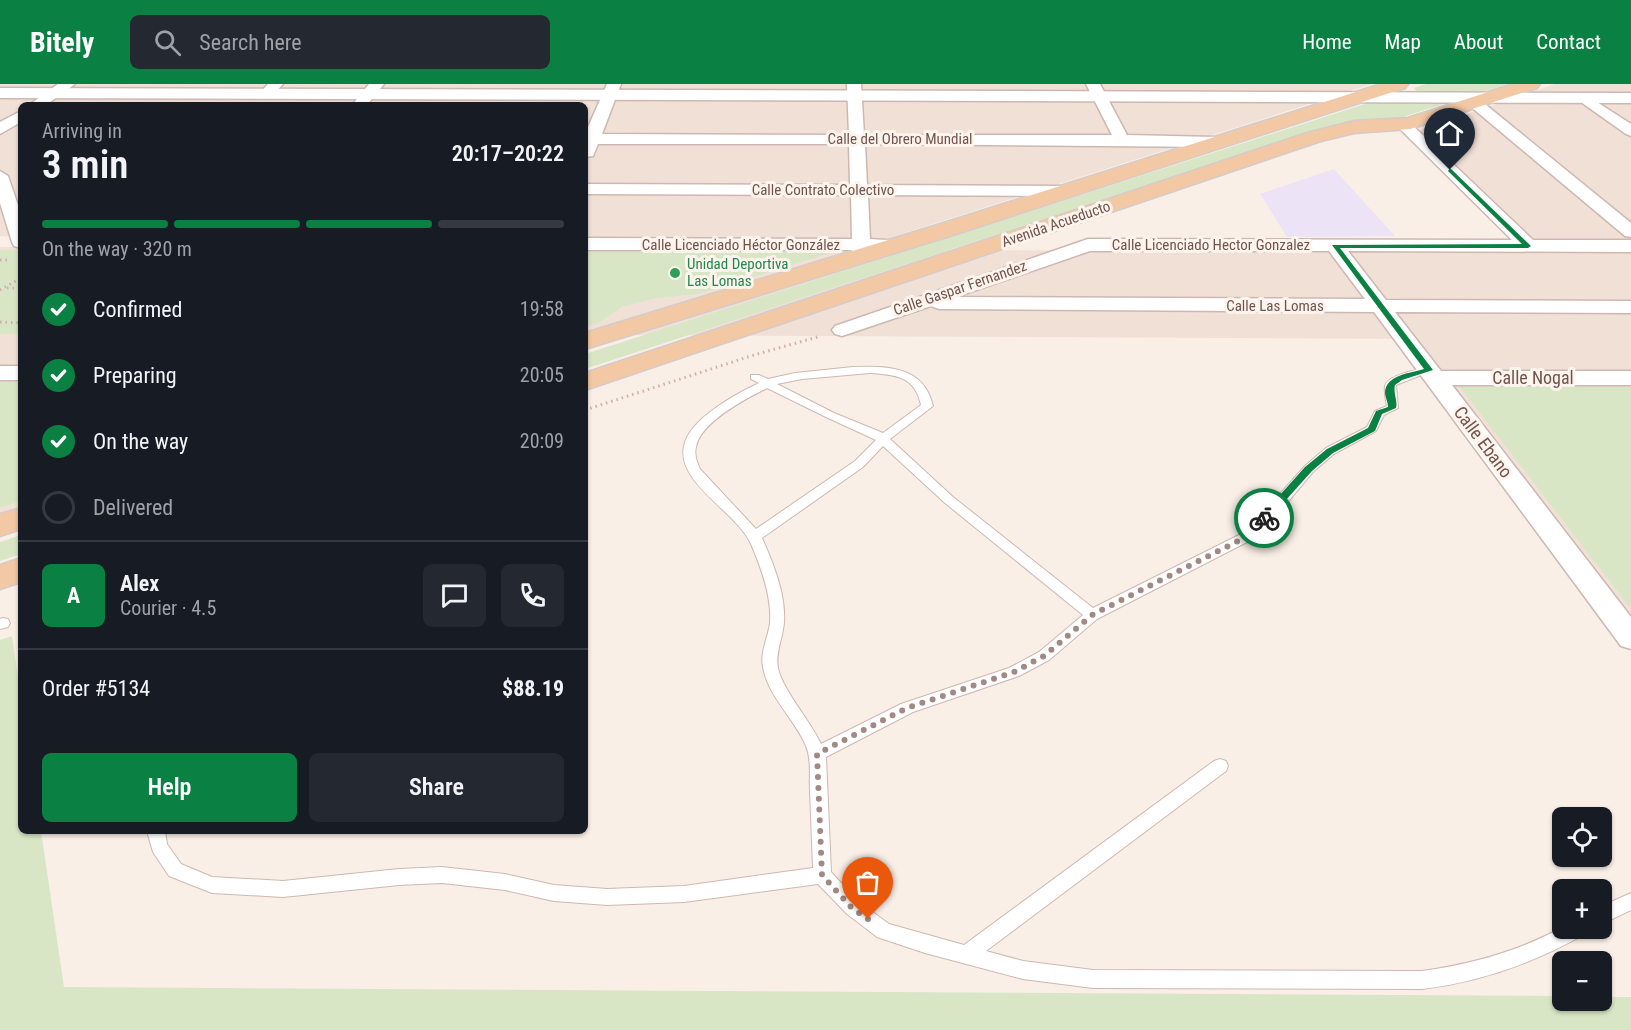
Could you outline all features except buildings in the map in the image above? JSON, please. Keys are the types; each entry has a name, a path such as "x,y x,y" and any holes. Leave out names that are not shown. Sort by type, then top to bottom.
{"main road":[{"name":"Avenida Acueducto","path":"588,339 862,250 896,245 1399,84"},
{"name":"Avenida Acueducto","path":"588,381 1314,137 1354,127 1404,125 1531,84"},
{"path":"0,525 18,519"},
{"path":"0,577 18,571"}],"street":[{"path":"41,102 61,89"},
{"path":"0,93 61,89 271,89 368,94 612,89 1096,90 1484,100 1631,98"},
{"path":"589,139 612,89"},
{"path":"854,90 862,250"},
{"path":"1096,90 1122,140"},
{"path":"1583,97 1631,130"},
{"path":"1484,100 1631,232"},
{"path":"4,135 18,119"},
{"path":"1404,125 1528,246"},
{"name":"Calle del Obrero Mundial","path":"589,139 1215,142"},
{"path":"6,184 18,230"},
{"name":"Calle Contrato Colectivo","path":"588,189 1061,191"},
{"path":"0,242 18,242"},
{"name":"Calle Licenciado Héctor González","path":"588,244 862,250"},
{"name":"Calle Licenciado Hector Gonzalez","path":"1079,246 1631,246"},
{"name":"Calle Gaspar Fernandez","path":"842,330 1079,246"},
{"name":"Calle Ebano","path":"1335,246 1631,638"},
{"name":"Calle Las Lomas","path":"919,303 1631,308"},
{"path":"0,373 18,373"},
{"name":"Calle Nogal","path":"1432,374 1631,378"}],"lane":[{"path":"754,536 859,464 898,425 927,406 927,396 921,386 908,377 888,371 858,370 761,380 702,426 690,444 688,456 698,476 754,536 771,582 777,621 768,653 773,680 797,716 817,754 822,875 852,908 884,931 1023,970 1093,979 1422,980 1454,977 1512,960 1555,939"},
{"path":"817,754 907,708 1014,672 1044,656 1092,615 1244,538 1323,457 1372,429 1379,413 1392,408 1389,393 1391,384 1399,379 1432,374"},
{"path":"761,380 830,415 868,429 883,439 949,500 1092,615"},
{"path":"967,954 1221,766"},
{"path":"157,834 159,847 175,870 213,885 283,889 442,875 505,882 554,893 607,897 684,894 822,875"},
{"path":"1612,910 1631,901"}],"path":[{"path":"0,290 18,280"},
{"path":"4,288 18,288"},
{"path":"0,322 18,323"},
{"path":"588,409 754,355 842,330"}],"shaded area":[{"path":"0,84 1372,84 889,238 588,238 588,102 18,102 18,237 0,236"},
{"path":"1555,84 1631,84 1631,242 1535,242 1417,131"},
{"path":"1334,169 1395,236 1287,237 1260,194"},
{"path":"0,247 18,247 18,509 0,514"},
{"path":"588,249 1631,252 1631,619 1417,339 588,335"}],"green space":[{"path":"1426,84 1508,84 1485,91 1416,91 1414,88"},
{"path":"1371,102 1439,102 1443,104 1397,119 1345,122 1322,128 588,368 588,353"},
{"path":"0,250 18,250 18,334 0,334"},
{"name":"Unidad Deportiva Las Lomas","path":"588,252 833,252 698,294 656,298 622,307 599,323 588,327"},
{"path":"0,382 18,382 18,502 0,508"},
{"path":"1458,385 1631,385 1631,609"},
{"path":"18,536 18,555 0,561 0,542"},
{"path":"12,636 18,677 18,834 41,834 64,987 1552,996 1552,1011 1612,1011 1612,997 1631,997 1631,1030 0,1030 0,640"}],"way so far":[{"path":"868,919 852,908 822,875 817,754 907,708 1014,672 1044,656 1092,615 1244,538 1264,518"}],"place":[{"name":"Unidad Deportiva Las Lomas","path":"675,273"}],"route":[{"path":"1264,518 1309,469 1330,451 1367,433 1377,421 1379,413 1392,408 1389,393 1391,384 1399,379 1429,370 1335,246 1528,246 1450,170"}]}
